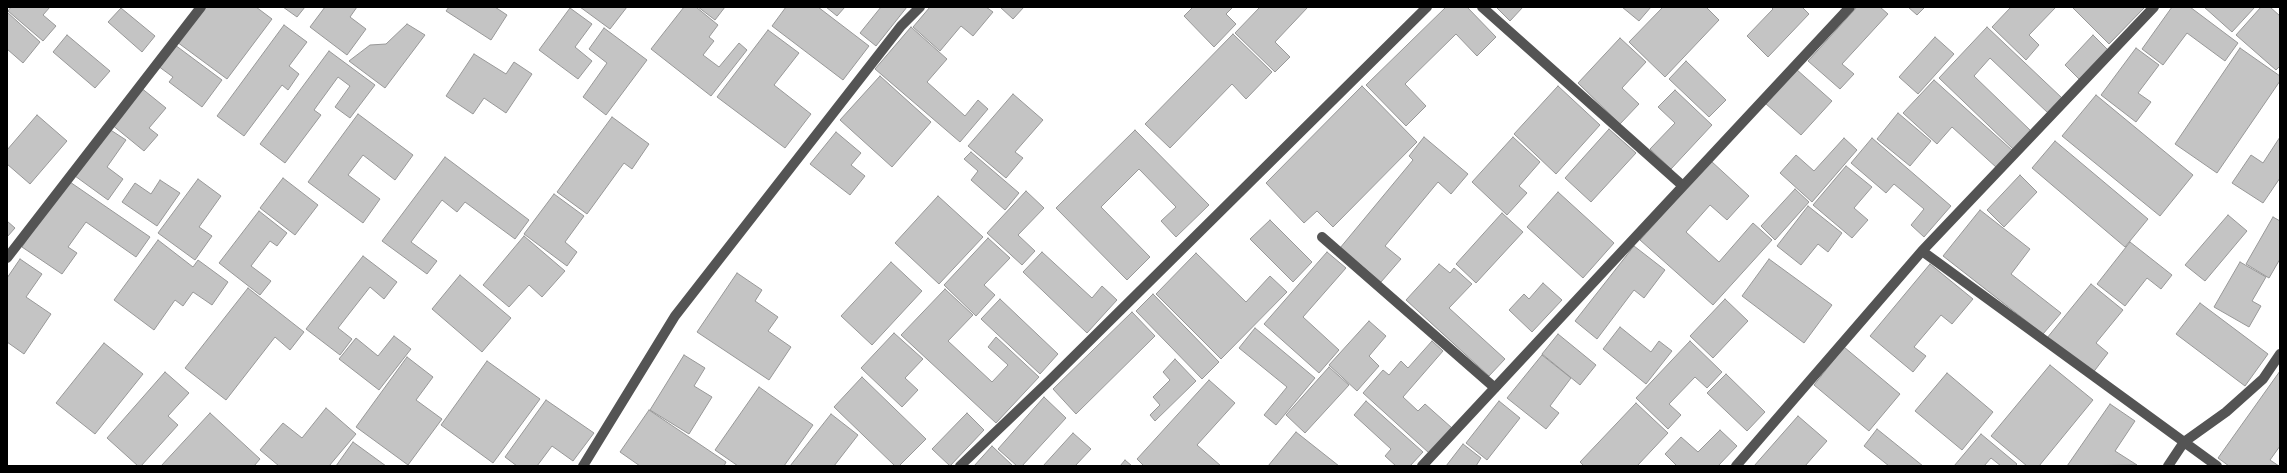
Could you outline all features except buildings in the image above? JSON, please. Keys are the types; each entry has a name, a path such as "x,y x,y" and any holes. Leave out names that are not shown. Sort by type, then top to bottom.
{"street":[{"path":"7,258 200,7"},
{"path":"583,466 675,316 901,26 920,7"},
{"path":"960,466 1049,381 1427,7"},
{"path":"1482,7 1683,186"},
{"path":"1422,466 1850,7"},
{"path":"1736,466 1922,251 2154,7"},
{"path":"1322,237 1495,388"},
{"path":"1922,251 2217,466"},
{"path":"2168,466 2184,442 2226,412 2263,379 2280,354"}]}
